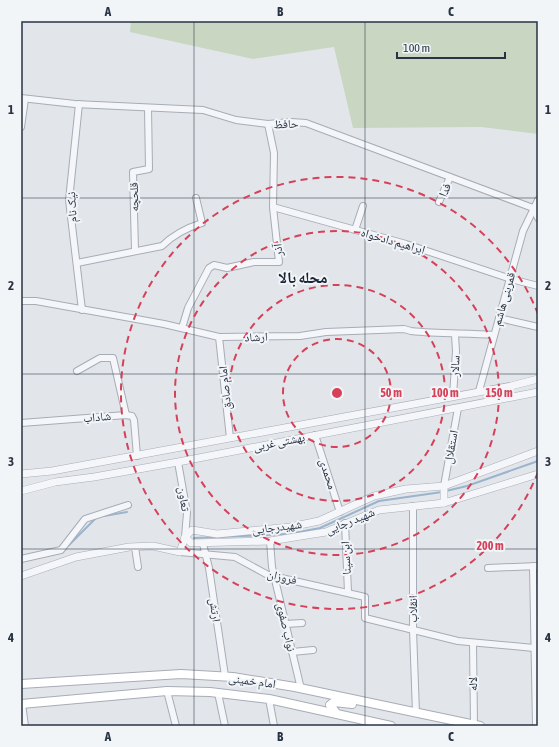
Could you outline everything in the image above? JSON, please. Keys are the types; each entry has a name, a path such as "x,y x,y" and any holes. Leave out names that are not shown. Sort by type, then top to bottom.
{"main road":[{"name":"امام خمینی","path":"21,684 156,675 225,676 301,689 477,725"},
{"name":"امام خمینی","path":"21,704 167,691 218,693 268,699 336,713 387,726"},
{"path":"336,713 330,704 334,702 360,705 370,703"}],"street":[{"name":"حافظ","path":"23,98 78,104 202,110 236,120 268,124 291,122 306,123 536,208"},
{"path":"21,127 23,98"},
{"name":"نیک نام","path":"78,104 69,200 82,310"},
{"name":"قلحچه","path":"135,251 134,172 149,169 148,108"},
{"name":"آذر","path":"182,328 188,308 209,268 214,265 227,268 254,262 279,262 273,207 274,154 268,124"},
{"name":"فدا","path":"439,202 450,177"},
{"path":"77,263 162,246 170,238 186,228 202,223 196,198"},
{"name":"قمربنی هاشم","path":"479,391 523,231 536,208 538,200"},
{"path":"355,230 363,206"},
{"name":"ابراهیم دادخواه","path":"273,207 406,244 510,279 538,286"},
{"path":"536,208 538,218"},
{"name":"ارشاد","path":"21,301 36,301 182,328 219,337 300,336 326,332 404,329 455,335 463,333 494,335"},
{"path":"499,318 538,327"},
{"name":"سالار","path":"452,396 456,351 455,335"},
{"name":"امام صادق","path":"219,337 230,438"},
{"path":"77,371 100,358 113,358 126,415"},
{"name":"بهشتی غربی","path":"21,474 52,472 378,411 538,378"},
{"name":"بهشتی غربی","path":"21,491 55,482 94,477 178,462 538,392"},
{"name":"استقلال","path":"444,486 458,408"},
{"path":"378,411 380,423"},
{"name":"شاداب","path":"21,423 126,415 132,416 134,420 137,456"},
{"name":"محمدی","path":"315,435 340,512"},
{"name":"شهیدرجایی","path":"185,537 192,530 217,534 290,527 319,521 374,496 406,489 444,486 538,451"},
{"name":"تعاون","path":"178,462 187,513 185,537"},
{"name":"شهید رجایی","path":"185,537 191,543 204,544 270,541 326,532 379,510 444,503 538,474"},
{"path":"444,486 444,503"},
{"path":"21,559 61,550 85,519 128,505"},
{"name":"انقلاب","path":"413,506 413,630 416,713"},
{"path":"340,512 345,523"},
{"name":"ابن سینا","path":"345,523 348,592"},
{"path":"21,576 76,557 85,557 99,552 153,546 180,552 185,537"},
{"name":"نواب صفوی","path":"270,541 274,575 301,689"},
{"name":"ارتش","path":"204,544 207,555 225,676"},
{"path":"135,547 138,567"},
{"name":"فروزان","path":"180,552 236,557 268,575 274,575 365,597 365,618 413,630"},
{"path":"488,568 536,566 534,648 536,726"},
{"path":"285,624 302,623"},
{"path":"413,630 458,641 534,648"},
{"name":"لاله","path":"473,642 477,725"},
{"path":"292,652 313,650"},
{"path":"167,691 176,726"},
{"path":"218,693 225,726"},
{"path":"268,699 274,726"},
{"path":"21,704 25,726"}],"green space":[{"path":"131,21 538,21 538,134 481,127 353,128 334,47 253,59 130,32"}],"waterway":[{"path":"446,491 467,486 538,461"},
{"path":"194,538 289,534 320,528 379,501 442,492"},
{"path":"104,516 127,512"},
{"path":"69,545 96,518"}],"district":[{"name":"محله بالا","path":"303,277"}]}
